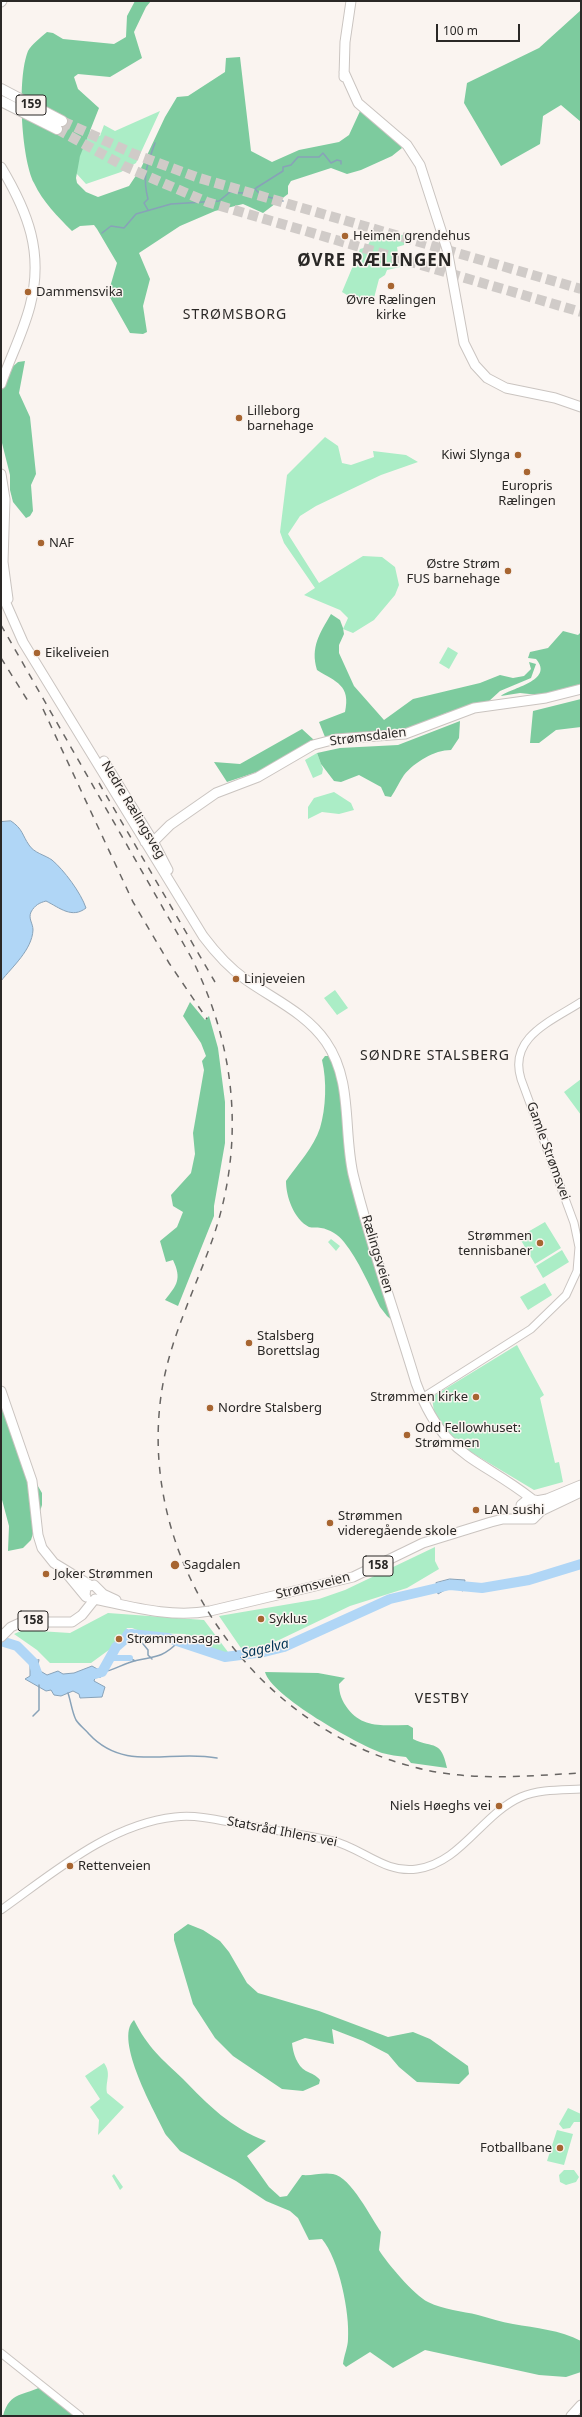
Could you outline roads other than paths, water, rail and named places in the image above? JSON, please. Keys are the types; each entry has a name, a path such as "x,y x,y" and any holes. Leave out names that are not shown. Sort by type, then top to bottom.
{"highway":[{"name":"159","path":"1,90 12,95 59,125 1,101"}],"main road":[{"path":"351,1 345,42 344,86 353,106 368,120 392,134 411,149 420,165 447,249 464,343 476,365 488,378 506,388 555,398 581,407"},
{"path":"1,85 12,95"},
{"path":"1,167 29,222 34,248 36,273 30,307 1,384"},
{"name":"Nedre Rælingsveg","path":"1,474 5,499 4,569 11,616"},
{"name":"Nedre Rælingsveg","path":"1,498 3,486"},
{"name":"Nedre Rælingsveg","path":"1,520 5,530"},
{"name":"Nedre Rælingsveg","path":"1,592 28,651 72,719 107,766 149,839 184,906 203,936 220,958 244,979 283,1004"},
{"name":"Strømsdalen","path":"149,839 216,793 252,780 302,750 320,743 336,739 405,734 474,708 546,698 581,689"},
{"name":"Rælingsveien","path":"283,1004 302,1017 317,1031 326,1043 338,1065 345,1093 349,1151 358,1194 422,1398 436,1426 452,1444 470,1459 534,1500"},
{"path":"1,1391 32,1481 40,1544 48,1559 90,1585"},
{"name":"Rælingsveien","path":"510,1485 521,1506"},
{"name":"158","path":"521,1506 527,1500 551,1498 581,1485"},
{"name":"158","path":"526,1519 535,1519 540,1511 581,1492"},
{"path":"534,1500 540,1511"},
{"path":"521,1506 521,1514 526,1519"},
{"name":"Strømsveien","path":"503,1519 521,1506"},
{"name":"Strømsveien","path":"96,1597 139,1608 176,1614 201,1613 329,1583 366,1572 430,1540 503,1519 526,1519"},
{"path":"64,1570 85,1596"},
{"name":"158","path":"1,1637 11,1627 22,1622 64,1622 72,1622 77,1619 96,1597 96,1586 90,1585 85,1589 85,1596 78,1611 64,1622"},
{"name":"158","path":"85,1596 89,1599 96,1597"},
{"path":"571,2416 581,2405"}],"street":[{"name":"Gamle Strømsvei","path":"422,1398 531,1329 562,1299 575,1277 579,1256 576,1230 522,1079 518,1062 521,1049 528,1039 581,1002"},
{"name":"Statsråd Ihlens vei","path":"1,1910 100,1844 136,1827 165,1818 200,1817 318,1838 347,1846 388,1866 412,1870 432,1865 446,1858 500,1810 521,1797 544,1792 581,1789"},
{"path":"1,2353 80,2416"}],"water":[{"path":"11,821 20,829 31,848 52,860 62,870 72,882 86,908 76,913 61,909 46,901 36,906 30,914 33,930 29,944 21,958 1,981 1,822"},
{"path":"450,1579 465,1580 463,1591 450,1587 438,1594 436,1583"},
{"path":"39,1660 37,1669 47,1675 58,1671 63,1674 74,1673 92,1666 99,1670 101,1677 95,1678 94,1681 105,1687 102,1697 80,1698 79,1694 73,1691 61,1696 54,1695 51,1690 46,1691 25,1679 30,1676 30,1662"}],"waterway":[{"path":"148,210 144,203 148,199 145,177 155,143"},
{"path":"256,188 283,171 283,167 291,165 298,157 319,157 323,153 331,163 337,160 341,161 341,164"},
{"path":"102,233 111,226 124,228 136,214 171,204 219,201 230,192 242,193 255,189 261,195 283,201"},
{"name":"Sagelva","path":"87,1676 102,1672 116,1647 131,1634 168,1638 225,1657 264,1652 284,1647 390,1599 450,1585 482,1588 529,1580 581,1564"},
{"name":"Sagelva","path":"123,1638 127,1632"},
{"path":"135,1634 148,1650 148,1655 152,1659"},
{"name":"Sagelva","path":"1,1641 17,1646 33,1662 37,1673"},
{"path":"102,1672 165,1653 178,1642"},
{"path":"111,1658 130,1658"},
{"path":"130,1658 135,1661"},
{"path":"33,1716 39,1710 39,1685"},
{"path":"68,1693 73,1714 77,1722 103,1746 118,1753 149,1757 200,1756 217,1758"}],"tunnel":[{"path":"62,121 134,154 199,178 581,289"},
{"path":"57,129 124,166 207,202 581,312"}],"railway":[{"path":"1,625 191,957 207,992 219,1028 227,1064 232,1101 232,1138 228,1175 221,1212 209,1249 173,1344 163,1383 160,1404 159,1464 170,1523 191,1580 221,1631 259,1677 305,1716 357,1747 414,1767 455,1775 497,1777 581,1773"},
{"path":"1,658 28,701"},
{"path":"43,709 133,902 169,963 207,1019"},
{"path":"99,783 215,982"}],"place":[{"name":"Heimen grendehus","path":"345,236"},
{"name":"Øvre Rælingen kirke","path":"391,286"},
{"name":"Dammensvika","path":"28,292"},
{"name":"Lilleborg barnehage","path":"239,418"},
{"name":"Kiwi Slynga","path":"518,455"},
{"name":"Europris Rælingen","path":"527,472"},
{"name":"NAF","path":"41,543"},
{"name":"Østre Strøm FUS barnehage","path":"508,571"},
{"name":"Eikeliveien","path":"37,653"},
{"name":"Linjeveien","path":"236,979"},
{"name":"Strømmen tennisbaner","path":"540,1243"},
{"name":"Stalsberg Borettslag","path":"249,1343"},
{"name":"Strømmen kirke","path":"476,1397"},
{"name":"Nordre Stalsberg","path":"210,1408"},
{"name":"Odd Fellowhuset: Strømmen","path":"407,1435"},
{"name":"LAN sushi","path":"476,1510"},
{"name":"Strømmen videregående skole","path":"330,1523"},
{"name":"Sagdalen","path":"175,1565"},
{"name":"Joker Strømmen","path":"46,1574"},
{"name":"Syklus","path":"261,1619"},
{"name":"Strømmensaga","path":"119,1639"},
{"name":"Niels Høeghs vei","path":"499,1806"},
{"name":"Rettenveien","path":"70,1866"},
{"name":"Fotballbane","path":"560,2148"}],"district":[{"name":"ØVRE RÆLINGEN","path":"375,261"},
{"name":"STRØMSBORG","path":"235,315"},
{"name":"SØNDRE STALSBERG","path":"435,1056"},
{"name":"VESTBY","path":"442,1699"}]}
